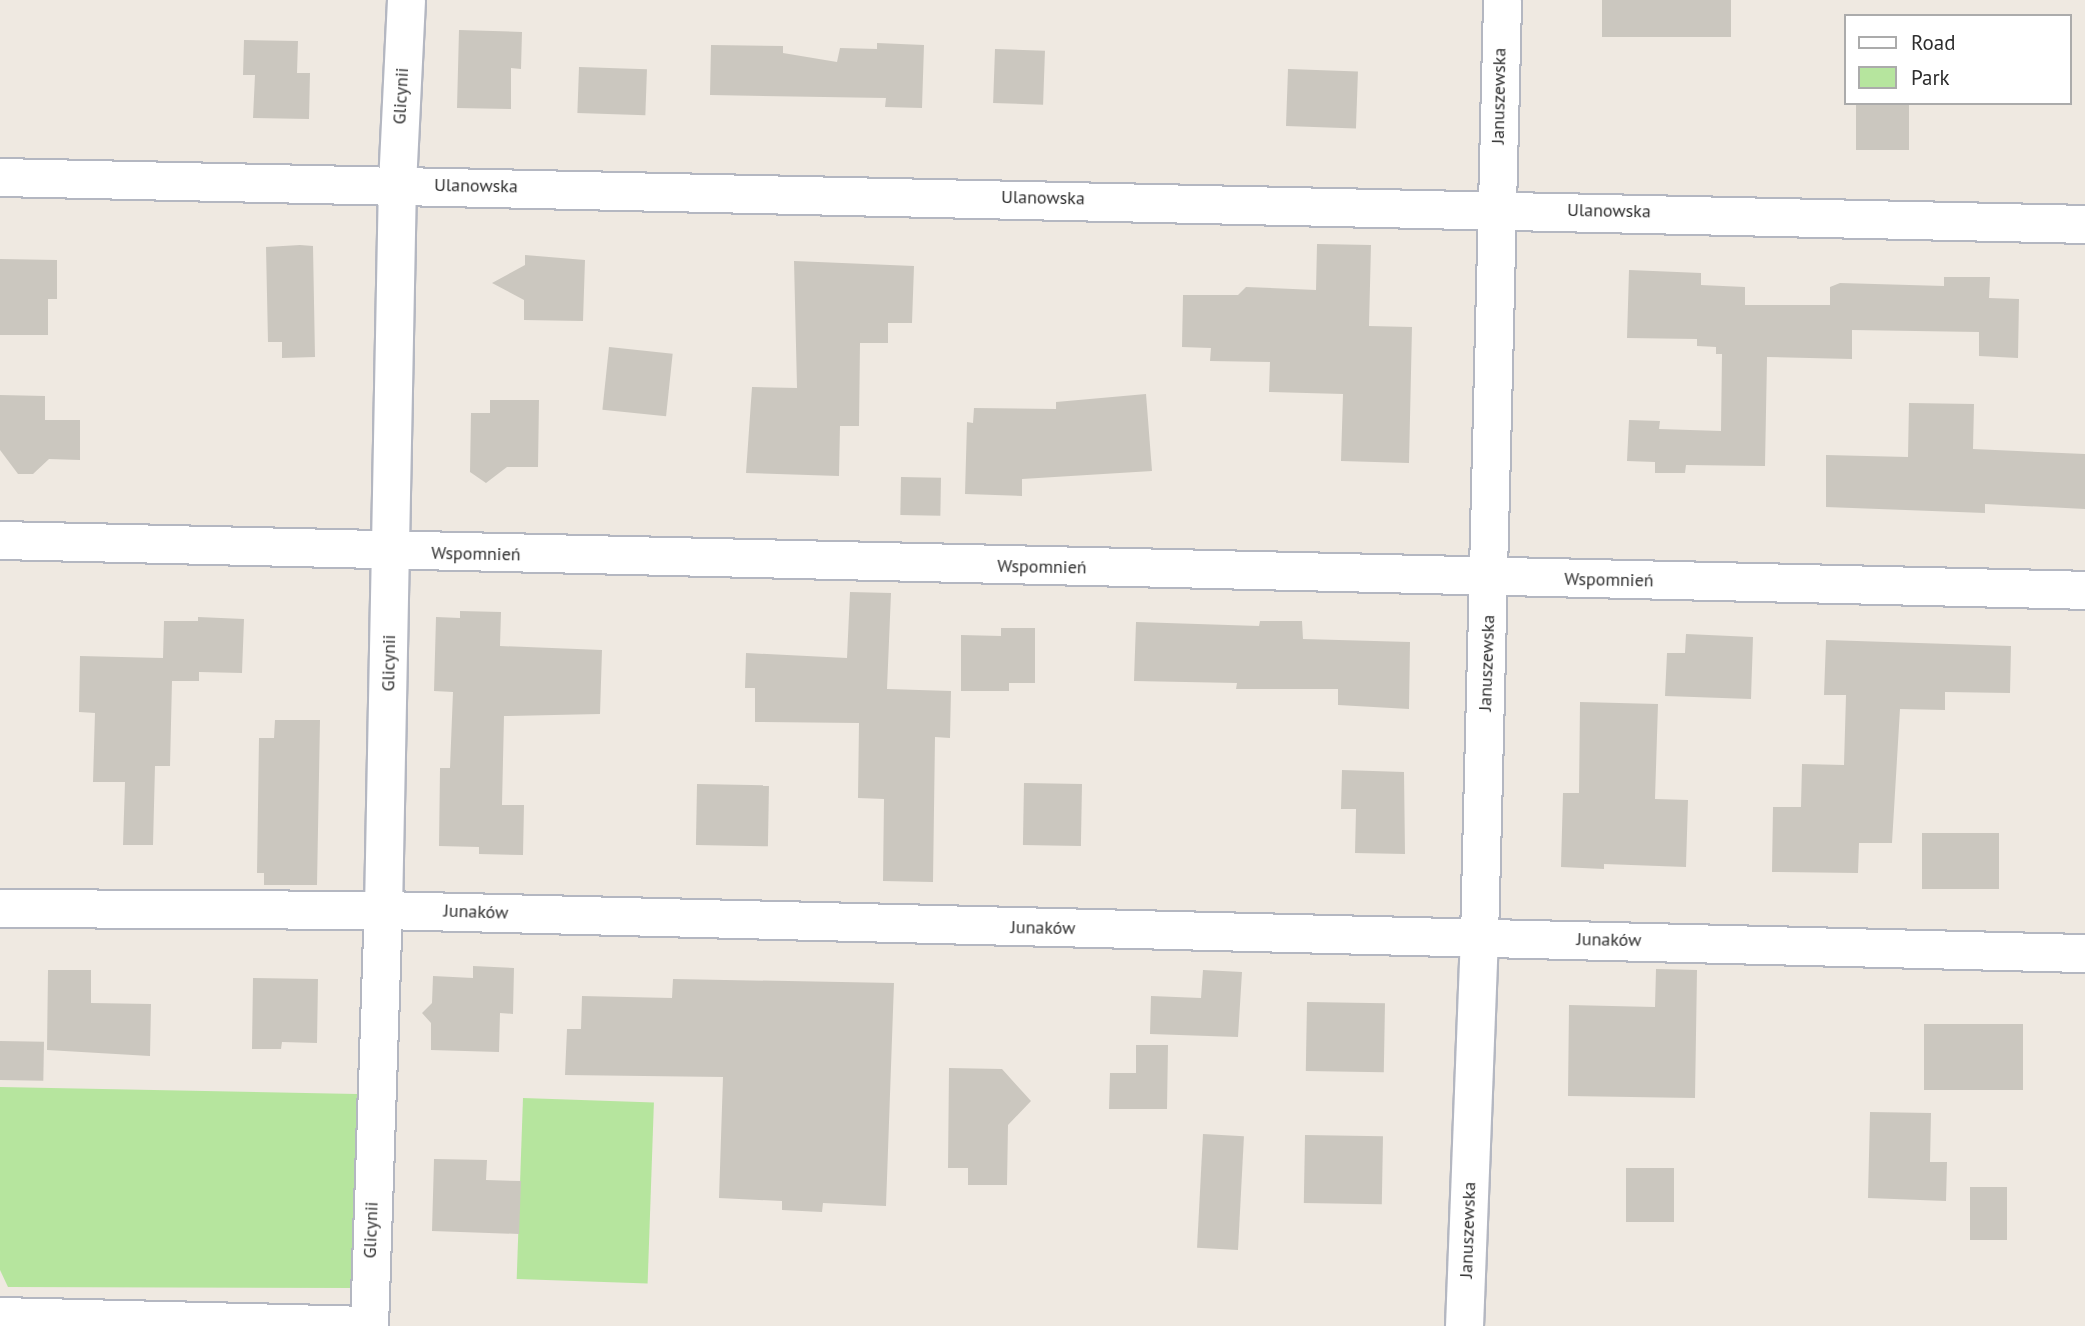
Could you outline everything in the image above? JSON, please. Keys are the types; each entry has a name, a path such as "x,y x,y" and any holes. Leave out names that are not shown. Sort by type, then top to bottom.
{"street":[{"name":"Glicynii","path":"369,1326 392,552 397,184 406,0"},
{"name":"Januszewska","path":"1464,1326 1479,937 1502,0"},
{"name":"Ulanowska","path":"0,177 1497,208 2085,224"},
{"name":"Wspomnień","path":"0,540 392,552 2085,590"},
{"name":"Junaków","path":"0,908 383,910 2085,953"},
{"path":"0,1317 358,1326"}],"green space":[{"path":"0,1087 357,1094 353,1288 8,1287 0,1270"},
{"path":"523,1098 654,1103 648,1283 517,1279"}],"building":[{"path":"1602,0 1731,0 1731,37 1602,37"},
{"path":"459,30 522,32 521,69 511,68 511,109 457,108"},
{"path":"244,40 298,41 297,73 310,73 309,119 253,118 255,75 243,75"},
{"path":"877,43 924,45 922,108 885,107 886,98 710,95 711,45 783,46 783,53 837,62 840,48 877,49"},
{"path":"995,49 1045,51 1043,105 993,103"},
{"path":"579,67 647,69 645,115 577,113"},
{"path":"1288,69 1358,71 1356,128 1286,126"},
{"path":"1856,105 1909,105 1909,150 1856,150"},
{"path":"1317,244 1371,245 1369,326 1412,327 1409,463 1341,461 1343,394 1269,392 1270,362 1210,361 1211,348 1182,347 1183,295 1238,295 1246,287 1316,290"},
{"path":"313,246 315,357 282,358 282,342 268,342 266,247"},
{"path":"525,255 585,260 583,321 524,320 524,300 492,283 525,265"},
{"path":"0,259 57,260 57,299 48,299 48,335 0,335"},
{"path":"794,261 914,266 912,323 888,323 888,343 860,343 859,426 840,426 839,476 746,473 752,387 797,388"},
{"path":"1629,270 1701,273 1701,285 1745,287 1745,305 1830,305 1830,287 1840,283 1944,286 1944,277 1990,277 1989,298 2019,299 2018,358 1979,356 1979,332 1852,330 1852,359 1767,357 1765,466 1686,465 1685,473 1655,473 1655,462 1627,461 1629,420 1660,421 1659,429 1721,431 1722,354 1716,354 1716,347 1697,346 1697,339 1627,338"},
{"path":"609,347 673,354 666,416 602,410"},
{"path":"1146,394 1152,471 1022,479 1022,496 965,494 967,422 973,423 974,408 1056,409 1056,402"},
{"path":"0,395 45,396 45,420 80,420 80,460 49,459 33,474 18,474 0,450"},
{"path":"490,400 539,400 538,467 507,467 486,483 470,472 471,413 490,413"},
{"path":"1909,403 1974,404 1973,449 2085,454 2085,509 1985,504 1985,513 1826,507 1826,455 1908,457"},
{"path":"901,477 941,478 940,516 900,515"},
{"path":"850,592 891,593 887,689 951,691 950,738 935,737 933,882 883,881 884,799 858,798 859,723 755,722 755,688 745,688 746,653 847,658"},
{"path":"460,611 501,612 500,646 602,650 600,714 504,716 502,805 524,805 523,855 479,854 479,847 439,846 440,768 450,768 453,692 434,691 436,617 460,618"},
{"path":"198,617 244,619 242,673 199,672 199,681 172,681 170,766 155,766 153,845 123,845 125,782 93,782 95,713 79,712 80,656 163,658 164,621 198,621"},
{"path":"1260,621 1302,621 1303,639 1410,642 1409,709 1338,705 1338,689 1236,689 1237,683 1134,681 1136,622 1259,626"},
{"path":"1001,628 1035,628 1035,683 1009,683 1009,691 961,691 961,635 1001,636"},
{"path":"1686,634 1753,637 1751,699 1665,696 1667,653 1685,653"},
{"path":"1826,640 2011,646 2010,693 1945,692 1945,710 1900,709 1892,843 1859,843 1858,873 1772,872 1773,807 1801,807 1802,764 1844,765 1846,695 1824,695"},
{"path":"1580,702 1658,704 1655,799 1688,800 1686,867 1604,864 1604,869 1561,867 1563,793 1579,793"},
{"path":"275,720 320,720 317,885 264,885 264,873 257,873 259,738 274,738"},
{"path":"1342,770 1404,772 1405,854 1355,853 1356,809 1341,809"},
{"path":"1024,783 1082,784 1081,846 1023,845"},
{"path":"697,784 769,785 768,846 696,845"},
{"path":"1922,833 1999,833 1999,889 1922,889"},
{"path":"473,966 514,968 513,1014 500,1013 499,1052 431,1050 431,1023 422,1013 432,1003 433,976 473,978"},
{"path":"1656,969 1697,970 1695,1098 1568,1096 1569,1005 1655,1007"},
{"path":"48,970 91,970 91,1003 151,1004 150,1056 47,1050"},
{"path":"1203,970 1242,972 1238,1037 1150,1034 1151,996 1201,998"},
{"path":"253,978 318,979 317,1043 282,1042 281,1049 252,1049"},
{"path":"673,979 894,983 886,1206 823,1203 822,1212 782,1210 782,1201 719,1198 723,1077 565,1075 567,1029 581,1029 582,996 672,998"},
{"path":"1307,1002 1385,1003 1384,1072 1306,1071"},
{"path":"1924,1024 2023,1024 2023,1090 1924,1090"},
{"path":"0,1041 44,1042 43,1081 0,1080"},
{"path":"1136,1045 1168,1045 1167,1109 1109,1109 1110,1073 1136,1073"},
{"path":"949,1068 1002,1069 1031,1101 1008,1125 1007,1185 968,1185 968,1168 948,1168"},
{"path":"1870,1112 1931,1113 1930,1162 1947,1162 1946,1201 1868,1198"},
{"path":"1203,1134 1244,1136 1238,1250 1197,1248"},
{"path":"1305,1135 1383,1136 1382,1204 1304,1203"},
{"path":"434,1159 487,1160 486,1180 521,1181 519,1234 432,1231"},
{"path":"1626,1168 1674,1168 1674,1222 1626,1222"},
{"path":"1970,1187 2007,1187 2007,1240 1970,1240"}]}
